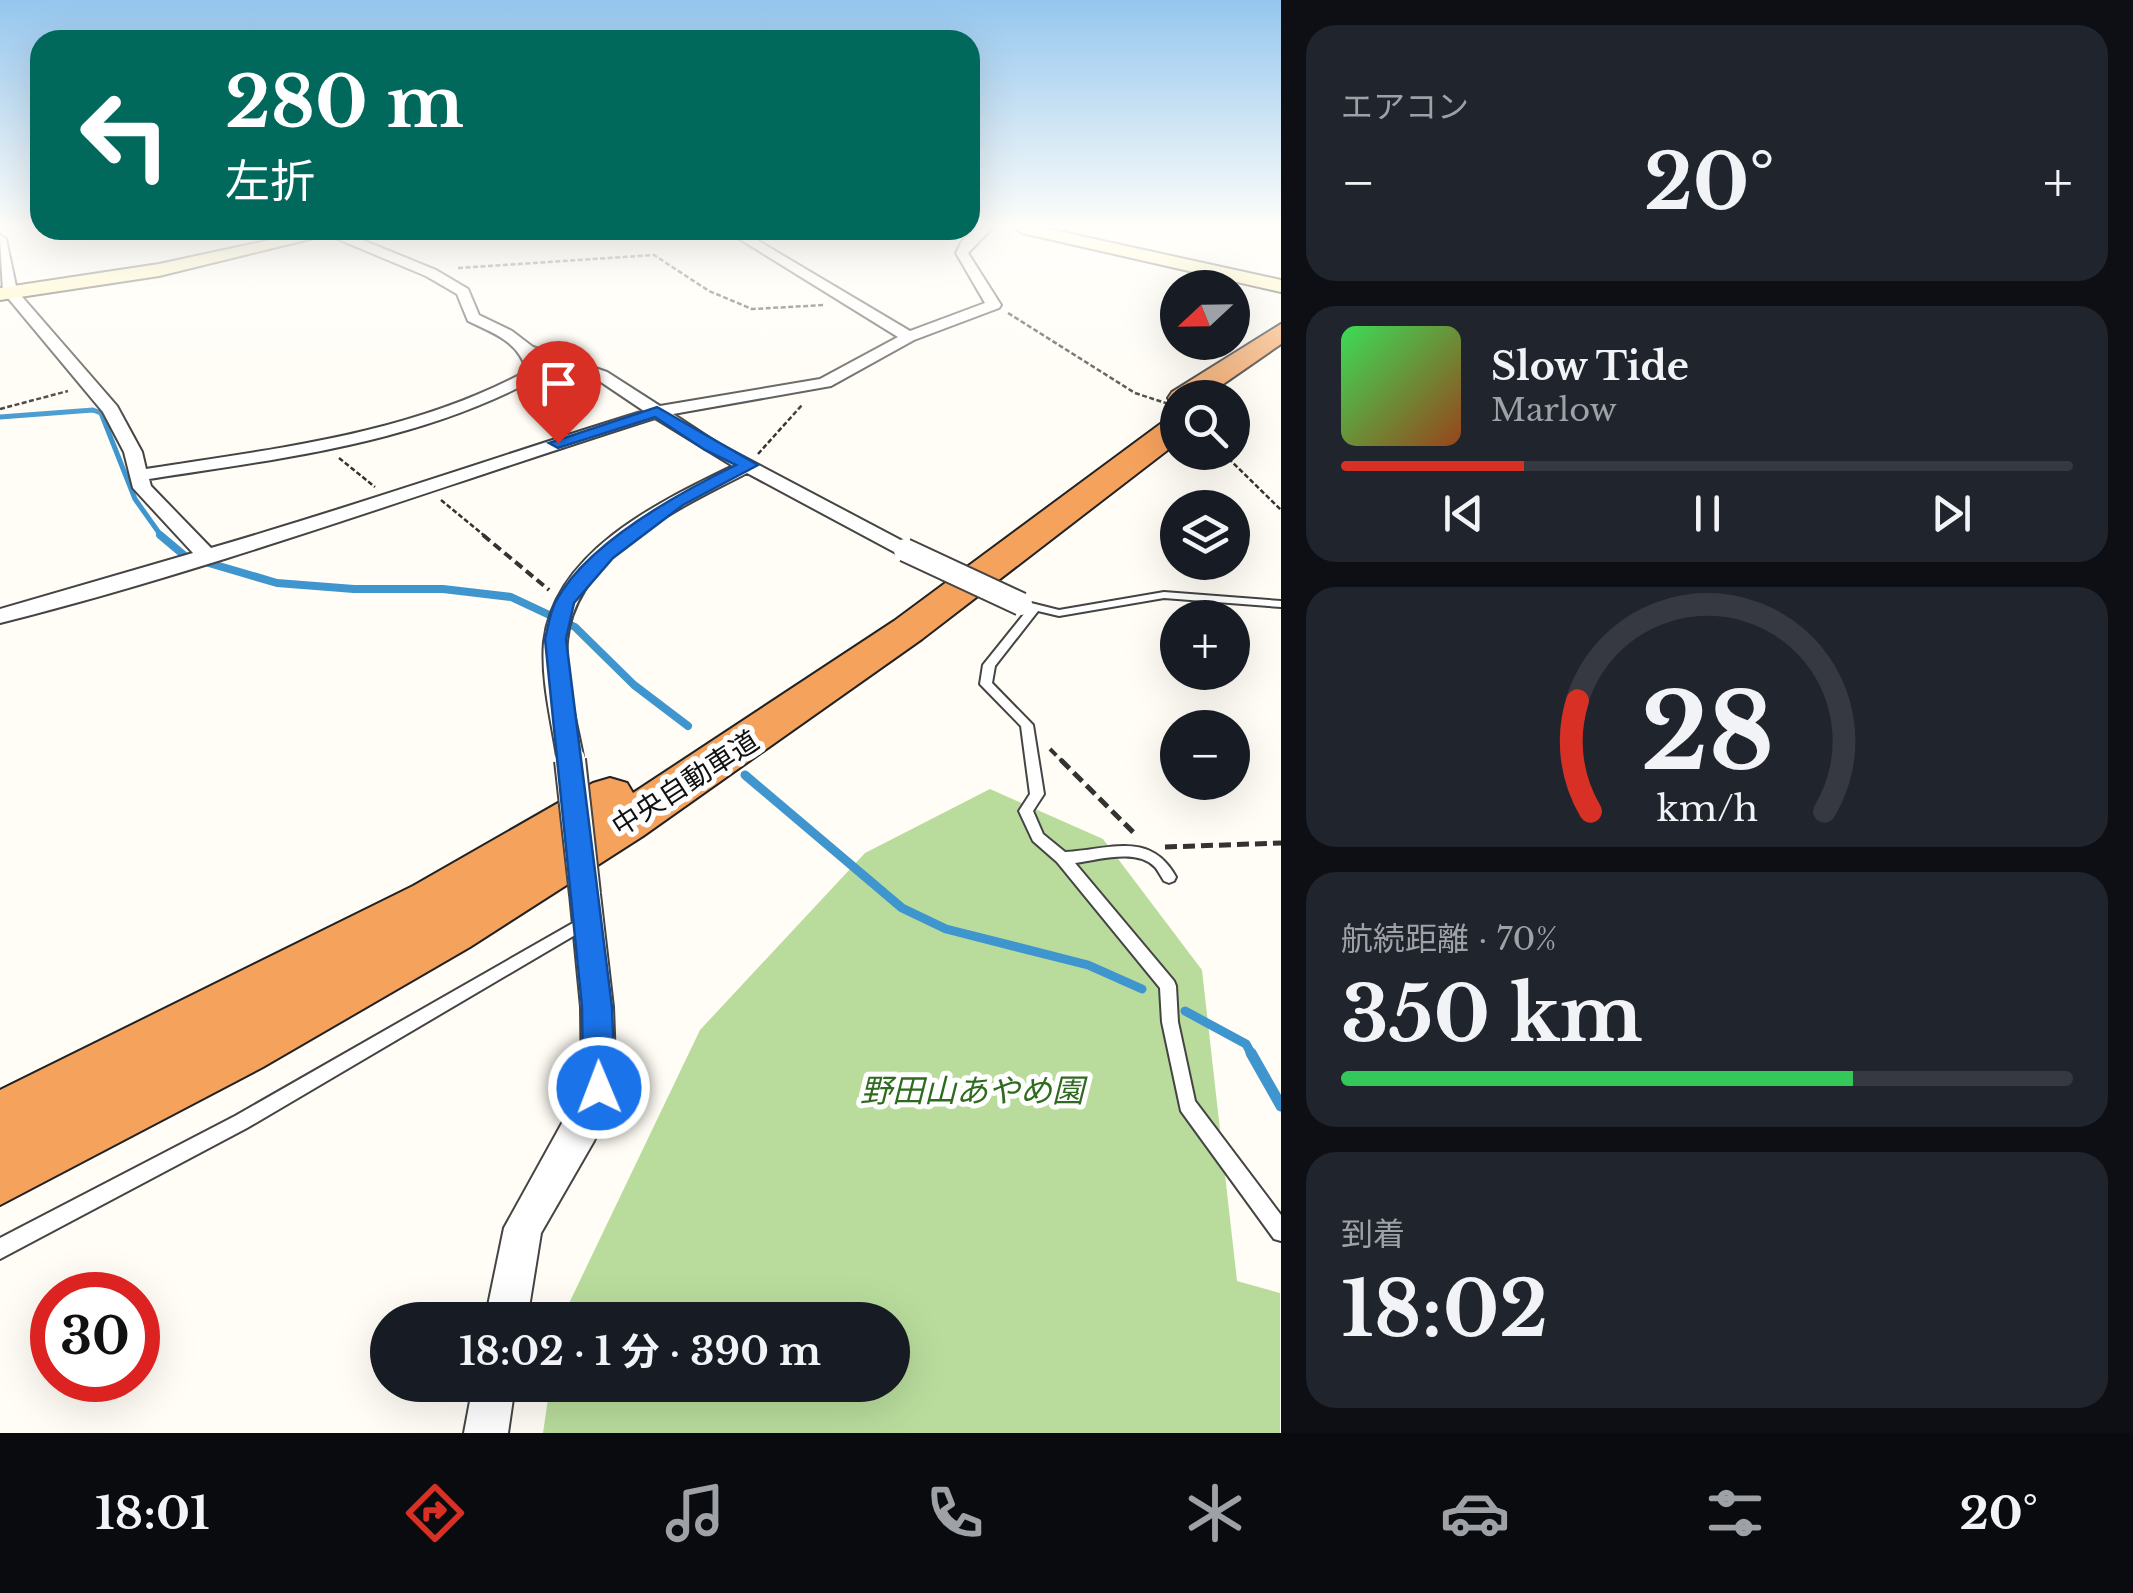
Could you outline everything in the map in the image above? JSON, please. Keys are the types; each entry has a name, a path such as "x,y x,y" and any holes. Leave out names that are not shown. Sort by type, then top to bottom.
{"highway":[{"name":"中央自動車道","path":"1201,380 1280,332"},
{"path":"1242,380 1280,352"},
{"name":"中央自動車道","path":"0,1124 432,902 602,801 884,616 1160,406"},
{"name":"中央自動車道","path":"0,1172 260,1038 450,930 625,823 894,640 1160,440"}],"street":[{"path":"7,295 111,410 141,475 142,488 207,556"},
{"path":"464,295 473,318 507,334 528,350 602,374 711,447 906,550 1028,606"},
{"path":"839,295 909,337"},
{"path":"0,616 207,556 657,412 828,381 909,337 994,305 988,295"},
{"path":"141,475 377,435 501,394 535,374 528,350"},
{"path":"509,1302 523,1228 581,1129 599,1088 597,1007 556,639 565,602 606,554 677,501 749,465"},
{"path":"486,1433 491,1402"}],"lane":[{"path":"1280,604 1164,595 1059,613 1028,606 989,665 986,684 1026,725 1037,794 1026,811 1038,837 1062,858 1168,986 1170,1022 1188,1106 1280,1232"},
{"path":"1062,858 1141,851 1164,864 1169,877"},
{"path":"0,1250 241,1122 587,907"}],"path":[{"path":"718,295 752,309 857,306"},
{"path":"994,305 1160,396"},
{"path":"749,465 794,410 836,384 828,381"},
{"path":"0,408 89,386"},
{"path":"326,446 390,499"},
{"path":"1240,470 1280,510"},
{"path":"424,486 565,602"},
{"path":"1026,725 1137,836"},
{"path":"1158,848 1280,843"}],"green space":[{"name":"野田山あやめ園","path":"990,789 1103,839 1202,970 1237,1281 1280,1293 1280,1433 543,1433 548,1402 910,1402 910,1302 570,1302 700,1030 865,853"}],"waterway":[{"path":"0,417 93,410 101,413 135,499 161,536"},
{"path":"161,536 185,556 277,583 354,589 443,589 511,597 575,627 634,685 688,726"},
{"path":"745,775 902,908 946,929 1088,965 1142,989"},
{"path":"1185,1011 1246,1044 1252,1055"},
{"path":"1251,1053 1281,1106"}],"route":[{"path":"558,443 657,412 711,447 749,465 677,501 606,554 565,602 556,639 597,1007 599,1088"}]}
